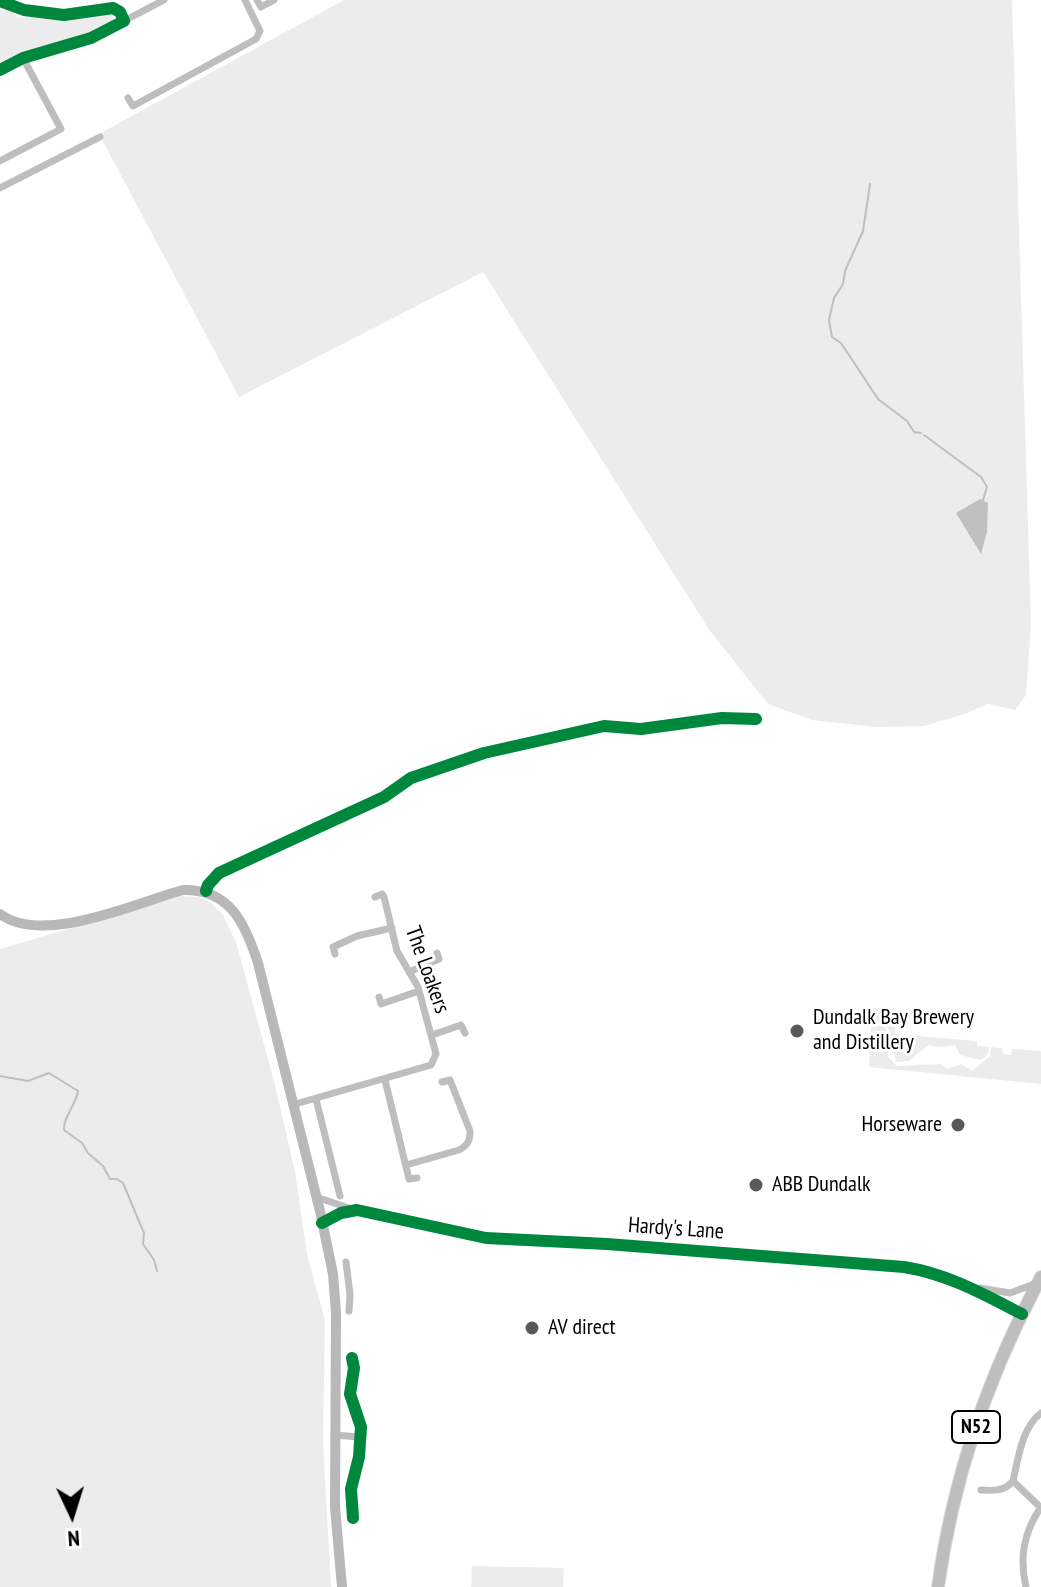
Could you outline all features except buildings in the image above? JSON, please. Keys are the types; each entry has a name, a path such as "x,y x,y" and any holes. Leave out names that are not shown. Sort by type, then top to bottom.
{"main road":[{"path":"0,914 9,921 25,925 57,924 183,890 206,891 226,903 252,946 316,1197 333,1280 336,1312 335,1507 342,1587"},
{"name":"N52","path":"938,1587 951,1515 967,1452 994,1376 1040,1280"}],"street":[{"path":"0,70 23,58 91,38 164,0"},
{"path":"128,98 133,106 256,39 260,31 245,0"},
{"path":"257,0 261,7 274,0"},
{"path":"0,1 24,10 64,15 113,8 120,12 124,21"},
{"path":"0,161 61,129 23,58"},
{"path":"0,188 100,137"},
{"path":"206,891 219,873 384,797 411,778 436,767 604,726 641,729 722,718 756,719"},
{"name":"The Loakers","path":"292,1105 431,1065 436,1054 419,991 397,951 382,894 375,897"},
{"path":"335,954 333,947 357,936 392,928"},
{"path":"409,972 439,959 437,953"},
{"path":"379,997 381,1004 419,991"},
{"path":"432,1035 461,1025 465,1033"},
{"path":"385,1080 409,1179 417,1178"},
{"path":"406,1165 459,1150 467,1146 470,1140 470,1131 450,1080 442,1082"},
{"path":"316,1099 340,1196"},
{"name":"Hardy's Lane","path":"316,1197 357,1210 486,1238 847,1261 926,1271 966,1285 1022,1314"},
{"path":"322,1223 341,1213 357,1210"},
{"path":"346,1262 349,1311"},
{"path":"333,1280 348,1281"},
{"name":"Hardy's Lane","path":"966,1285 1010,1293 1040,1280"},
{"path":"352,1358 354,1368 350,1387 354,1411 361,1422 359,1457 351,1489 353,1518"},
{"path":"981,1490 1007,1488 1013,1481 1026,1432 1032,1420 1041,1413"},
{"path":"334,1435 359,1437"},
{"path":"1013,1481 1041,1507 1026,1532 1022,1571 1026,1587"}],"shaded area":[{"path":"344,0 1012,0 1031,624 1026,695 1015,710 988,704 924,726 877,727 812,720 768,704 710,631 483,272 239,397 99,134"},
{"path":"7,7 23,18 29,14 61,17 108,12 116,22 0,65 0,10 5,11"},
{"path":"980,499 988,503 987,532 981,554 956,513"},
{"path":"181,896 199,897 210,902 223,915 236,942 295,1172 307,1254 325,1321 323,1442 331,1587 0,1587 0,949"},
{"path":"872,1008 894,1009 896,1012 896,1017 882,1024 887,1030 888,1057 897,1066 941,1064 947,1069 961,1064 972,1071 990,1056 991,1047 1002,1048 1003,1054 1011,1055 1012,1049 1041,1051 1041,1084 869,1067"},
{"path":"890,1019 896,1020 895,1034 977,1041 977,1046 989,1047 988,1054 981,1060 960,1055 955,1045 929,1045 908,1061 896,1062 889,1030 885,1025"},
{"path":"472,1566 564,1568 563,1587 471,1587"}],"waterway":[{"path":"870,184 863,231 845,271 843,284 834,298 829,320 832,337 841,343 878,399 907,421 914,432 921,433"},
{"path":"924,435 981,477 987,487 983,500"},
{"path":"0,1076 28,1081 49,1073 78,1091 65,1120 64,1130 82,1143 103,1166 110,1179 123,1183 144,1233 143,1244 154,1260 157,1271"}],"cycle path":[{"path":"0,1 24,10 64,15 113,8 120,12 124,21 91,38 23,58 0,70"},
{"path":"206,891 219,873 384,797 411,778 484,753 604,726 641,729 722,718 756,719"},
{"path":"322,1223 341,1213 357,1210 486,1238 904,1267 950,1280 1022,1314"},
{"path":"352,1358 354,1368 350,1394 361,1427 359,1457 351,1489 353,1518"}],"place":[{"name":"Dundalk Bay Brewery and Distillery","path":"797,1031"},
{"name":"Horseware","path":"958,1125"},
{"name":"ABB Dundalk","path":"756,1185"},
{"name":"AV direct","path":"532,1328"}]}
